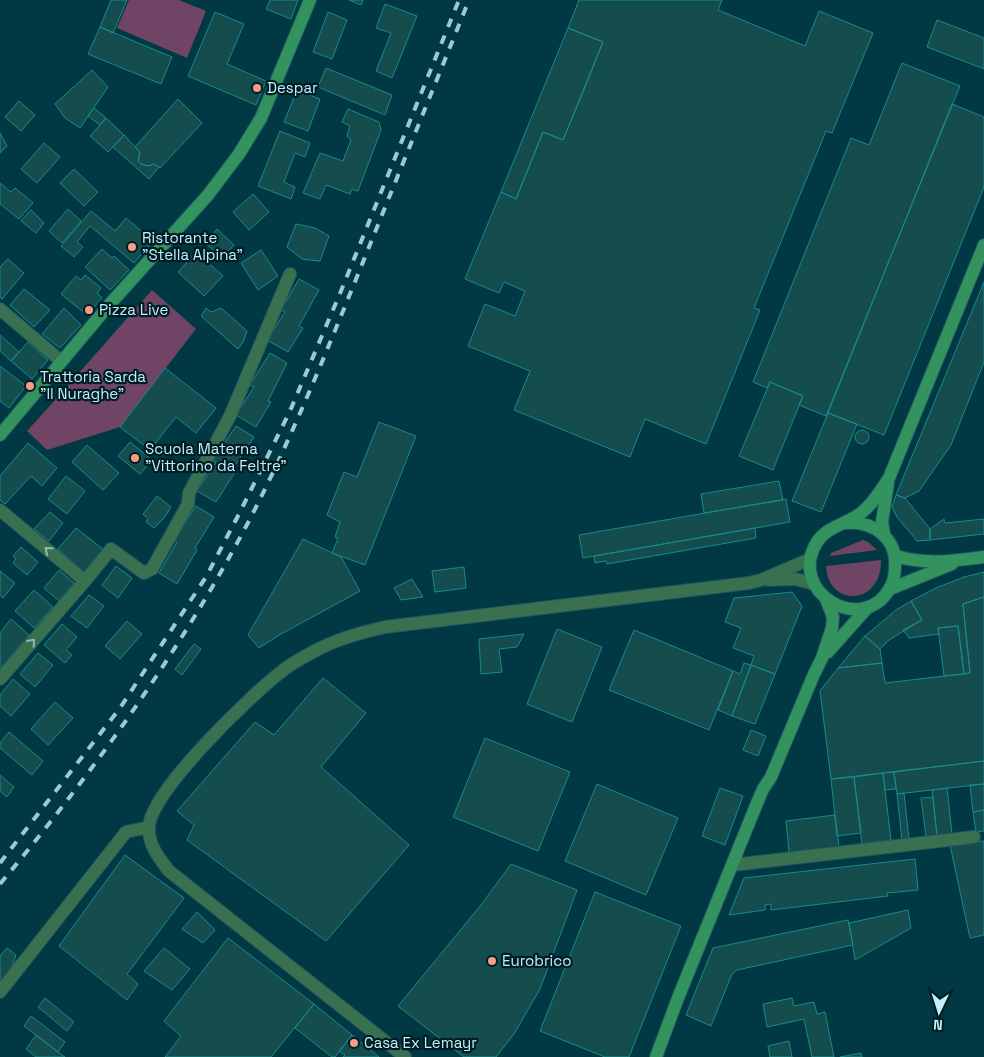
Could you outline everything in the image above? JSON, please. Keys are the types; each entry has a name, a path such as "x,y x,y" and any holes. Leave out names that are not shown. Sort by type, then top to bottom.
{"main road":[{"path":"0,435 61,361 208,195 239,154 261,118 310,0"},
{"path":"656,1057 763,789 771,777 822,658 833,622 826,599 814,584 810,572 810,559 817,542 827,531 861,514 871,504 889,478 984,245"},
{"path":"822,658 868,607 890,589 895,579 896,556 884,534 882,522 889,478"},
{"path":"846,523 868,524 884,534"},
{"path":"896,556 921,562 984,557"},
{"path":"890,589 964,560"},
{"path":"826,599 843,608 858,609 868,607"}],"street":[{"path":"0,679 86,581 111,549 144,573 152,569 188,504 189,493 230,416 290,274"},
{"path":"0,309 61,361"},
{"path":"0,510 86,581"},
{"path":"405,1057 169,871 153,850 149,827 154,811 164,795 209,738 281,672 314,652 352,635 385,627 749,583 761,580 810,559"},
{"path":"761,580 782,581 795,579 814,584"},
{"path":"0,992 126,832 149,827"},
{"path":"733,865 974,838"}],"shaded area":[{"path":"129,0 179,0 206,11 187,58 117,28"},
{"path":"152,290 196,329 120,427 47,450 27,431"},
{"path":"863,540 877,550 830,556 831,553"},
{"path":"881,560 879,575 873,586 865,593 855,596 845,595 836,589 829,580 826,566"}],"building":[{"path":"111,0 127,0 113,33 100,27"},
{"path":"270,0 298,0 291,19 266,9"},
{"path":"349,0 363,0 361,5"},
{"path":"579,0 722,0 718,10 805,46 819,11 873,33 832,133 826,131 754,308 760,310 706,444 645,419 630,457 514,410 530,371 468,346 485,304 515,316 525,291 504,282 499,293 465,279 501,192 516,199 543,132 563,140 581,97 603,42 568,28"},
{"path":"385,4 417,16 392,78 376,71 391,33 376,28"},
{"path":"215,12 244,24 227,64 266,81 256,105 188,76"},
{"path":"328,12 347,20 332,59 313,52"},
{"path":"937,20 984,38 984,69 927,47"},
{"path":"100,27 172,57 161,84 88,54"},
{"path":"568,28 603,42 563,140 543,132 516,199 501,192"},
{"path":"902,63 960,86 826,416 799,405 803,396 770,382 767,388 753,382 851,138 869,145"},
{"path":"326,68 392,95 385,115 318,87"},
{"path":"92,70 108,87 80,128 65,118 55,104"},
{"path":"297,90 320,99 308,131 284,122"},
{"path":"178,99 202,123 160,168 154,164 149,166 141,164 138,161 140,152 135,147"},
{"path":"19,101 35,115 21,131 5,117"},
{"path":"952,104 984,117 984,187 884,435 828,413"},
{"path":"94,108 106,118 100,125 88,116"},
{"path":"348,109 379,122 381,130 358,191 352,189 350,194 326,185 320,199 303,193 320,153 343,161 351,140 347,136 350,126 342,122"},
{"path":"106,118 124,135 108,152 90,136"},
{"path":"280,131 310,143 305,157 295,153 284,182 295,187 291,199 258,186"},
{"path":"0,133 7,146 0,153"},
{"path":"124,135 140,152 138,161 141,164 149,166 154,164 159,167 149,179 113,147"},
{"path":"44,143 60,157 37,183 21,169"},
{"path":"74,169 98,192 84,206 60,183"},
{"path":"0,183 11,192 15,188 33,203 19,219 0,204"},
{"path":"253,194 269,212 249,230 233,212"},
{"path":"68,209 81,221 62,243 49,231"},
{"path":"31,210 44,223 36,233 21,221"},
{"path":"91,211 115,231 126,218 153,241 134,263 90,226 77,242 83,247 74,257 61,246"},
{"path":"296,224 315,228 329,236 320,261 302,259 287,247"},
{"path":"217,229 234,245 222,258 205,243"},
{"path":"102,249 112,258 114,256 129,270 110,290 85,267"},
{"path":"261,250 278,276 258,290 241,263"},
{"path":"196,252 223,276 204,296 178,272"},
{"path":"8,259 24,273 2,299 0,297 0,267"},
{"path":"85,275 101,288 97,293 102,298 87,315 61,294 76,276 81,280"},
{"path":"299,279 319,290 299,326 303,328 288,352 267,340 285,312 281,310"},
{"path":"984,282 984,362 951,445 919,491 905,498 896,495"},
{"path":"24,289 50,310 34,327 10,305"},
{"path":"64,308 81,325 60,348 42,334"},
{"path":"206,308 211,312 221,308 247,331 238,349 201,316"},
{"path":"0,335 19,352 11,361 0,351"},
{"path":"28,342 48,360 32,379 11,361"},
{"path":"270,353 287,363 268,401 271,402 256,427 236,415 254,387 250,385"},
{"path":"0,366 26,386 9,408 0,401"},
{"path":"165,368 216,408 196,433 176,417 150,450 120,427"},
{"path":"770,382 803,396 773,470 739,456"},
{"path":"828,413 857,424 821,512 792,501"},
{"path":"379,422 416,436 365,565 332,553 338,538 335,537 340,522 327,515 344,472 357,477"},
{"path":"236,426 254,437 234,467 237,469 216,502 197,491 216,462 213,460"},
{"path":"862,430 867,432 869,437 867,442 862,444 857,442 855,437 857,432"},
{"name":"Scuola Materna \"Vittorino da Feltre\"","path":"130,442 152,460 140,474 118,456"},
{"path":"28,443 57,468 42,486 31,476 5,504 0,500 0,476"},
{"path":"87,445 119,473 103,490 72,462"},
{"path":"66,476 85,491 67,514 48,499"},
{"path":"779,481 783,500 704,513 701,494"},
{"path":"896,495 905,498 930,529 930,540 917,541 897,517 892,507"},
{"path":"157,496 171,507 154,528 146,522 148,519 143,514"},
{"path":"786,499 790,522 583,558 579,535"},
{"path":"196,506 214,517 195,548 197,550 177,584 159,573 177,542 174,540"},
{"path":"50,512 63,523 49,541 34,529"},
{"path":"944,519 945,523 984,519 984,534 930,540 930,529"},
{"path":"76,528 104,550 84,572 58,549"},
{"path":"755,528 756,538 607,564 606,561 595,563 594,556"},
{"path":"303,539 341,557 360,591 259,648 248,635"},
{"path":"21,547 38,562 27,575 13,563 16,559 13,556"},
{"path":"116,566 132,578 118,598 102,585"},
{"path":"464,567 466,588 435,592 432,571"},
{"path":"59,570 74,583 59,601 44,588"},
{"path":"0,571 15,583 3,598 0,595"},
{"path":"984,572 984,597 963,604 970,673 964,674 958,626 938,628 939,634 909,638 903,630 922,620 911,601 936,588 964,577"},
{"path":"412,579 423,597 401,600 394,588"},
{"path":"34,590 53,607 34,628 15,611"},
{"path":"792,592 802,606 775,674 751,665 754,656 733,648 741,628 725,622 734,598"},
{"path":"89,595 104,606 87,628 71,616"},
{"path":"984,597 984,761 831,779 820,691 838,668 882,663 885,683 970,673 963,604"},
{"path":"911,601 922,620 889,640 880,649 865,636 896,610"},
{"path":"11,619 29,635 0,669 0,633"},
{"path":"127,621 142,634 120,659 105,646"},
{"path":"62,624 77,637 66,650 72,655 65,663 44,645"},
{"path":"958,626 964,674 944,676 938,628"},
{"path":"557,629 602,647 572,722 527,704"},
{"path":"634,630 733,671 709,730 609,690"},
{"path":"524,634 517,647 499,649 502,672 481,674 479,639"},
{"path":"865,636 880,649 882,663 838,668"},
{"path":"194,644 201,649 182,675 175,669"},
{"path":"38,653 53,665 35,687 20,674"},
{"path":"744,663 751,665 732,716 718,710 733,671 740,674"},
{"path":"751,665 775,674 755,724 732,716"},
{"path":"323,678 366,713 321,767 409,845 326,941 187,840 194,825 177,811 255,722 274,735"},
{"path":"13,679 30,694 11,716 0,706 0,695"},
{"path":"55,702 73,718 48,745 31,729"},
{"path":"751,730 766,736 758,756 743,750"},
{"path":"9,732 43,761 32,775 0,748 0,743"},
{"path":"485,738 570,772 538,851 453,817"},
{"path":"984,761 984,784 897,794 894,772"},
{"path":"894,772 896,789 885,790 883,773"},
{"path":"883,773 891,840 862,844 854,777"},
{"path":"0,775 14,787 7,797 0,791"},
{"path":"854,777 861,833 837,836 831,779"},
{"path":"597,784 678,818 646,895 565,861"},
{"path":"984,784 984,810 973,812 970,785"},
{"path":"720,788 743,796 725,845 702,836"},
{"path":"947,788 952,834 937,836 932,790"},
{"path":"904,793 909,840 902,840 897,794"},
{"path":"933,797 937,836 926,837 921,798"},
{"path":"984,810 984,831 976,832 973,812"},
{"path":"835,815 839,847 789,853 786,821"},
{"path":"984,841 984,935 970,938 950,845"},
{"path":"125,855 184,898 127,974 138,984 127,1000 59,946"},
{"path":"915,859 918,890 887,893 888,896 771,910 771,904 765,905 765,910 729,915 744,878"},
{"name":"Eurobrico","path":"511,864 577,890 540,989 514,1034 496,1057 464,1057 398,1006 481,905"},
{"path":"595,892 681,926 629,1057 605,1057 540,1031"},
{"path":"908,910 911,928 855,960 849,923"},
{"path":"197,912 215,930 203,943 182,929"},
{"path":"848,920 853,945 737,970 732,974 711,1026 686,1015 713,948"},
{"path":"228,938 314,1004 271,1057 165,1057 181,1036 164,1021"},
{"path":"7,948 16,955 10,972 0,984 0,956"},
{"path":"164,948 190,969 172,990 144,971"},
{"path":"45,998 74,1022 67,1031 38,1007"},
{"path":"792,998 794,1006 814,1002 817,1014 825,1012 834,1057 812,1057 804,1019 767,1027 763,1004"},
{"path":"314,1004 352,1035 335,1057 332,1057 295,1028"},
{"path":"31,1016 65,1042 58,1052 24,1026"},
{"path":"36,1035 65,1057 36,1057 26,1049"},
{"name":"Casa Ex Lemayr","path":"352,1035 379,1057 343,1057 345,1055 339,1051"},
{"path":"789,1041 792,1057 770,1057 768,1046"},
{"path":"861,1053 862,1057 840,1057"}],"railway":[{"path":"0,863 120,708 206,577 290,411 341,291 459,0"},
{"path":"0,884 70,797 135,707 196,614 251,517 296,423 323,359 469,0"}],"place":[{"name":"Despar","path":"257,88"},
{"name":"Ristorante \"Stella Alpina\"","path":"132,247"},
{"name":"Pizza Live","path":"89,310"},
{"name":"Trattoria Sarda \"Il Nuraghe\"","path":"30,386"},
{"name":"Scuola Materna \"Vittorino da Feltre\"","path":"135,458"},
{"name":"Eurobrico","path":"492,961"},
{"name":"Casa Ex Lemayr","path":"354,1043"}]}
